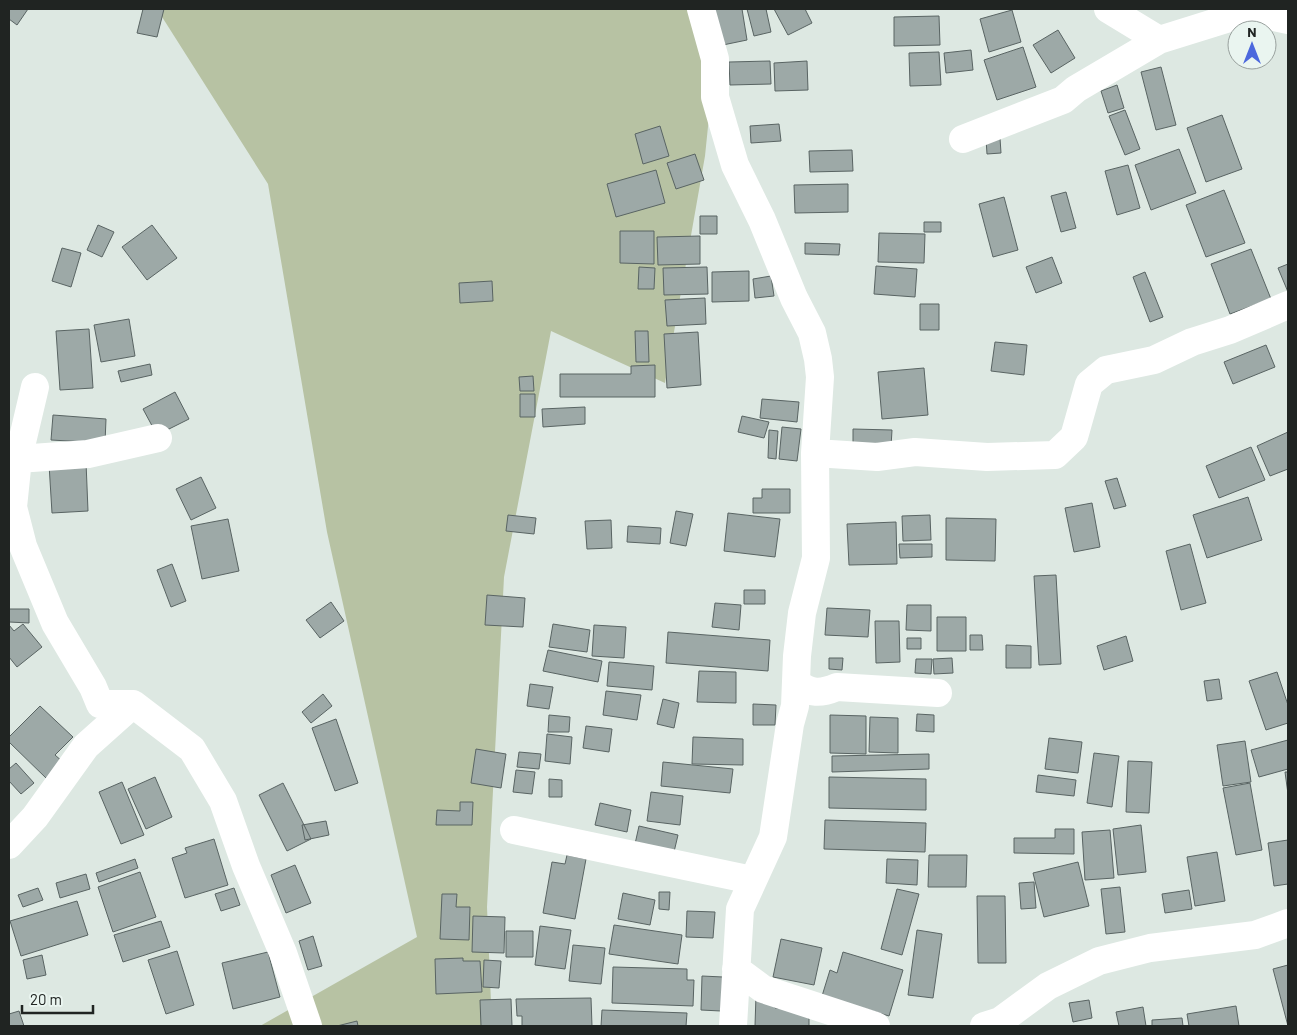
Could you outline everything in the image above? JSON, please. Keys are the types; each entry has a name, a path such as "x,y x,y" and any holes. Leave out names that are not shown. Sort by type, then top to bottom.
{"street":[{"path":"700,9 715,59 715,97 735,165 762,220 794,298 812,333 820,377 815,453 816,558 802,613 797,656 795,706 790,724 773,837 740,910 734,1026"},
{"path":"1108,9 1159,40"},
{"path":"963,140 1063,100 1076,89 1159,40 1249,12 1288,20"},
{"path":"815,453 877,457 915,452 987,457 1055,455 1074,437 1088,384 1106,370 1154,360 1192,342 1230,330 1288,305"},
{"path":"35,387 18,459 13,507 23,546 20,570 55,623 93,687 100,704 133,704 192,748 222,801 246,866 283,953 308,1026"},
{"path":"18,459 88,454 158,438"},
{"path":"797,683 808,692 823,693 836,687 938,693"},
{"path":"9,845 35,817 86,746 133,704"},
{"path":"514,830 752,880"},
{"path":"984,1026 1000,1022 1048,986 1099,961 1150,948 1255,936 1288,923"},
{"path":"736,969 763,989 876,1026"}],"green space":[{"path":"157,9 720,9 705,156 665,383 551,331 504,577 487,907 492,1026 260,1026 417,937 327,532 268,184"}],"building":[{"path":"9,9 28,9 17,25 9,19"},
{"path":"143,9 164,9 157,37 137,33"},
{"path":"712,9 742,9 747,40 718,46"},
{"path":"747,9 766,9 771,32 754,36"},
{"path":"774,9 805,9 812,23 788,35"},
{"path":"1012,10 1021,42 989,52 980,19"},
{"path":"939,16 940,45 894,46 894,17"},
{"path":"1058,30 1075,58 1051,73 1033,45"},
{"path":"1023,47 1036,87 997,100 984,60"},
{"path":"971,50 973,70 946,73 944,53"},
{"path":"939,52 941,85 910,86 909,53"},
{"path":"770,61 771,84 730,85 729,62"},
{"path":"807,61 808,90 775,91 774,63"},
{"path":"1161,67 1176,125 1156,130 1141,72"},
{"path":"1117,85 1124,108 1108,113 1101,91"},
{"path":"1125,110 1140,149 1125,155 1109,116"},
{"path":"1222,115 1242,169 1206,182 1187,128"},
{"path":"779,124 781,141 751,143 750,126"},
{"path":"660,126 669,156 643,164 635,134"},
{"path":"1000,138 1001,153 987,154 986,139"},
{"path":"1179,149 1196,193 1151,210 1135,165"},
{"path":"852,150 853,171 810,172 809,151"},
{"path":"695,154 704,180 676,189 667,163"},
{"path":"1128,165 1140,208 1117,215 1105,171"},
{"path":"656,170 665,203 616,217 607,184"},
{"path":"848,184 848,212 795,213 794,185"},
{"path":"1224,190 1245,243 1206,257 1186,205"},
{"path":"1066,192 1076,228 1061,232 1051,196"},
{"path":"1004,197 1018,250 993,257 979,204"},
{"path":"700,216 717,216 717,234 700,234"},
{"path":"924,222 941,222 941,232 924,232"},
{"path":"98,225 114,232 102,257 87,250"},
{"path":"152,225 177,258 147,280 122,247"},
{"path":"620,231 654,231 654,264 620,263"},
{"path":"879,233 925,234 924,263 878,262"},
{"path":"700,236 700,264 658,265 657,237"},
{"path":"805,243 840,244 839,255 805,254"},
{"path":"62,248 81,253 71,287 52,281"},
{"path":"1251,249 1271,299 1230,314 1211,264"},
{"path":"1052,257 1062,283 1036,293 1026,267"},
{"path":"1288,264 1288,292 1278,268"},
{"path":"876,266 917,269 915,297 874,294"},
{"path":"639,267 655,268 654,289 638,289"},
{"path":"707,267 708,294 664,295 663,268"},
{"path":"749,271 749,301 712,302 712,272"},
{"path":"1145,272 1163,317 1150,322 1133,277"},
{"path":"771,276 774,296 755,298 753,279"},
{"path":"492,281 493,301 460,303 459,283"},
{"path":"705,298 706,324 667,326 665,300"},
{"path":"920,304 939,304 939,330 920,330"},
{"path":"129,319 135,356 101,362 94,325"},
{"path":"89,329 93,388 60,390 56,331"},
{"path":"635,331 648,331 649,362 636,362"},
{"path":"698,332 701,385 667,388 664,334"},
{"path":"995,342 1027,345 1024,375 991,371"},
{"path":"1266,345 1275,367 1233,384 1224,362"},
{"path":"150,364 152,375 121,382 118,371"},
{"path":"655,365 655,397 560,397 560,374 631,374 631,366"},
{"path":"924,368 928,415 882,419 878,372"},
{"path":"533,376 534,391 520,391 519,377"},
{"path":"175,392 189,419 157,435 143,409"},
{"path":"520,394 535,394 535,417 520,417"},
{"path":"762,399 799,402 797,422 760,418"},
{"path":"585,407 585,424 543,427 542,409"},
{"path":"53,415 106,419 105,443 51,440"},
{"path":"742,416 769,422 764,438 738,432"},
{"path":"782,427 801,429 797,461 779,459"},
{"path":"853,429 892,430 891,447 853,446"},
{"path":"769,430 778,431 776,459 768,458"},
{"path":"1288,432 1288,469 1270,476 1257,446"},
{"path":"1251,447 1265,480 1219,498 1206,466"},
{"path":"86,462 88,511 52,513 49,464"},
{"path":"201,477 216,508 191,520 176,489"},
{"path":"1117,478 1126,506 1114,509 1105,481"},
{"path":"762,489 790,489 790,513 753,513 753,498 762,498"},
{"path":"1248,497 1262,540 1207,558 1193,515"},
{"path":"1092,503 1100,547 1074,552 1065,508"},
{"path":"676,511 693,514 686,546 670,543"},
{"path":"728,513 780,519 775,557 724,551"},
{"path":"508,515 536,518 534,534 506,531"},
{"path":"930,515 931,540 903,541 902,516"},
{"path":"946,518 996,519 995,561 946,560"},
{"path":"228,519 239,571 202,579 191,526"},
{"path":"611,520 612,548 587,549 585,521"},
{"path":"896,522 897,564 849,565 847,524"},
{"path":"628,526 661,528 660,544 627,542"},
{"path":"899,544 932,544 932,557 900,558"},
{"path":"1190,544 1206,603 1181,610 1166,551"},
{"path":"172,564 186,601 171,607 157,570"},
{"path":"1056,575 1061,664 1039,665 1034,576"},
{"path":"744,590 765,590 765,604 744,604"},
{"path":"487,595 525,598 523,627 485,625"},
{"path":"331,602 344,621 320,638 306,620"},
{"path":"715,603 741,605 739,630 712,627"},
{"path":"907,605 931,605 931,631 906,630"},
{"path":"827,608 870,610 868,637 825,635"},
{"path":"9,609 29,609 29,623 9,622"},
{"path":"937,617 966,617 966,651 937,651"},
{"path":"875,621 899,621 900,662 876,663"},
{"path":"23,624 42,647 17,667 9,657 9,625 14,631"},
{"path":"553,624 590,630 587,652 549,647"},
{"path":"594,625 626,627 624,658 592,656"},
{"path":"668,632 770,640 768,671 666,663"},
{"path":"970,635 982,635 983,650 970,650"},
{"path":"1126,636 1133,661 1104,670 1097,646"},
{"path":"907,638 921,638 921,649 907,649"},
{"path":"1006,645 1031,646 1031,668 1006,668"},
{"path":"548,650 602,661 598,682 543,671"},
{"path":"829,658 843,658 842,670 829,669"},
{"path":"952,658 953,673 934,674 933,659"},
{"path":"916,659 932,659 931,674 915,673"},
{"path":"609,662 654,666 652,690 607,686"},
{"path":"699,671 736,672 736,703 697,702"},
{"path":"1277,672 1288,705 1288,723 1266,730 1249,681"},
{"path":"1219,679 1222,699 1207,701 1204,681"},
{"path":"530,684 553,687 549,709 527,706"},
{"path":"606,691 641,695 637,720 603,715"},
{"path":"323,694 332,706 311,723 302,712"},
{"path":"663,699 679,703 674,728 657,724"},
{"path":"753,704 776,705 775,725 753,725"},
{"path":"40,706 73,737 55,755 63,762 47,779 9,742 9,737"},
{"path":"917,714 934,715 934,732 916,731"},
{"path":"549,715 570,717 569,732 548,732"},
{"path":"830,715 866,716 866,754 830,753"},
{"path":"870,717 898,718 898,753 869,752"},
{"path":"336,719 358,783 335,791 312,728"},
{"path":"586,726 612,729 609,752 583,748"},
{"path":"547,734 572,737 570,764 545,761"},
{"path":"693,737 743,739 743,765 692,764"},
{"path":"1049,738 1082,742 1078,773 1045,769"},
{"path":"1288,740 1288,769 1259,777 1251,750"},
{"path":"1245,741 1251,782 1223,786 1217,745"},
{"path":"476,749 506,754 501,788 471,783"},
{"path":"519,752 541,754 539,769 517,767"},
{"path":"1094,753 1119,756 1112,807 1087,803"},
{"path":"929,754 929,769 832,772 832,756"},
{"path":"1128,761 1152,762 1149,813 1126,812"},
{"path":"663,762 733,769 730,793 661,786"},
{"path":"16,763 34,783 21,794 9,781 9,769"},
{"path":"516,770 535,772 532,794 513,792"},
{"path":"1285,772 1288,772 1288,794"},
{"path":"1038,775 1076,780 1074,796 1036,792"},
{"path":"155,777 172,817 146,829 128,789"},
{"path":"829,777 926,779 926,810 829,808"},
{"path":"549,779 562,780 562,797 549,797"},
{"path":"122,782 144,835 121,844 99,792"},
{"path":"283,783 311,839 287,851 259,795"},
{"path":"1250,783 1262,850 1236,855 1223,788"},
{"path":"651,792 683,796 680,825 647,821"},
{"path":"460,802 473,802 472,825 436,825 437,810 460,811"},
{"path":"600,803 631,810 627,832 595,825"},
{"path":"825,820 926,823 925,852 824,849"},
{"path":"326,821 329,835 305,840 302,825"},
{"path":"1141,825 1146,872 1118,875 1113,829"},
{"path":"639,826 678,835 674,852 635,844"},
{"path":"1055,829 1074,829 1074,854 1014,853 1014,838 1055,838"},
{"path":"1110,830 1114,878 1085,880 1082,832"},
{"path":"214,839 228,885 185,898 172,858 187,853 185,848"},
{"path":"1288,840 1288,884 1274,886 1268,843"},
{"path":"1217,852 1225,901 1195,906 1187,857"},
{"path":"567,855 586,859 575,919 543,913 552,862 565,864"},
{"path":"929,855 967,855 966,887 928,887"},
{"path":"135,859 138,868 99,882 96,873"},
{"path":"887,859 918,860 917,885 886,883"},
{"path":"1078,862 1089,906 1044,917 1033,873"},
{"path":"295,865 311,903 286,913 271,875"},
{"path":"140,872 156,917 113,932 98,887"},
{"path":"86,874 90,889 60,898 56,883"},
{"path":"1034,882 1036,908 1021,909 1019,883"},
{"path":"1120,887 1125,932 1106,934 1101,889"},
{"path":"38,888 43,900 23,907 18,895"},
{"path":"234,888 240,905 221,911 215,894"},
{"path":"897,889 919,894 902,955 881,949"},
{"path":"1189,890 1192,909 1165,913 1162,894"},
{"path":"659,892 670,892 669,910 659,909"},
{"path":"623,893 655,900 650,925 618,919"},
{"path":"442,894 457,894 456,907 470,907 469,940 440,939"},
{"path":"977,896 1005,896 1006,963 978,963"},
{"path":"77,901 88,935 21,956 10,921"},
{"path":"687,911 715,912 713,938 686,937"},
{"path":"473,916 505,917 504,953 472,952"},
{"path":"161,921 170,947 123,962 114,935"},
{"path":"614,925 682,935 678,964 609,954"},
{"path":"540,926 571,930 565,969 535,965"},
{"path":"917,930 942,934 933,998 908,995"},
{"path":"506,931 533,931 533,957 506,957"},
{"path":"313,936 322,966 308,970 299,941"},
{"path":"781,939 822,948 814,985 773,977"},
{"path":"573,945 605,948 601,984 569,981"},
{"path":"177,951 194,1005 166,1014 148,960"},
{"path":"268,952 280,997 233,1009 222,963"},
{"path":"843,952 903,970 889,1016 822,996 830,970 837,973"},
{"path":"42,955 46,975 27,979 23,960"},
{"path":"463,958 463,961 480,961 482,992 436,994 435,959"},
{"path":"484,960 501,961 499,988 483,987"},
{"path":"1288,965 1288,1026 1273,969"},
{"path":"613,967 687,969 687,980 694,980 693,1006 612,1003"},
{"path":"702,976 723,977 721,1011 701,1010"},
{"path":"756,995 775,995 775,1008 809,1009 809,1026 755,1026"},
{"path":"591,998 592,1026 522,1026 522,1016 517,1016 516,999"},
{"path":"511,999 512,1026 481,1026 480,1000"},
{"path":"1089,1000 1092,1018 1073,1022 1069,1003"},
{"path":"1236,1006 1239,1026 1189,1026 1187,1014"},
{"path":"1143,1007 1146,1026 1119,1026 1116,1012"},
{"path":"602,1010 687,1013 686,1026 601,1026"},
{"path":"19,1011 24,1026 9,1026 9,1014"},
{"path":"1182,1018 1183,1026 1152,1026 1152,1020"},
{"path":"357,1021 358,1026 337,1026"}]}
